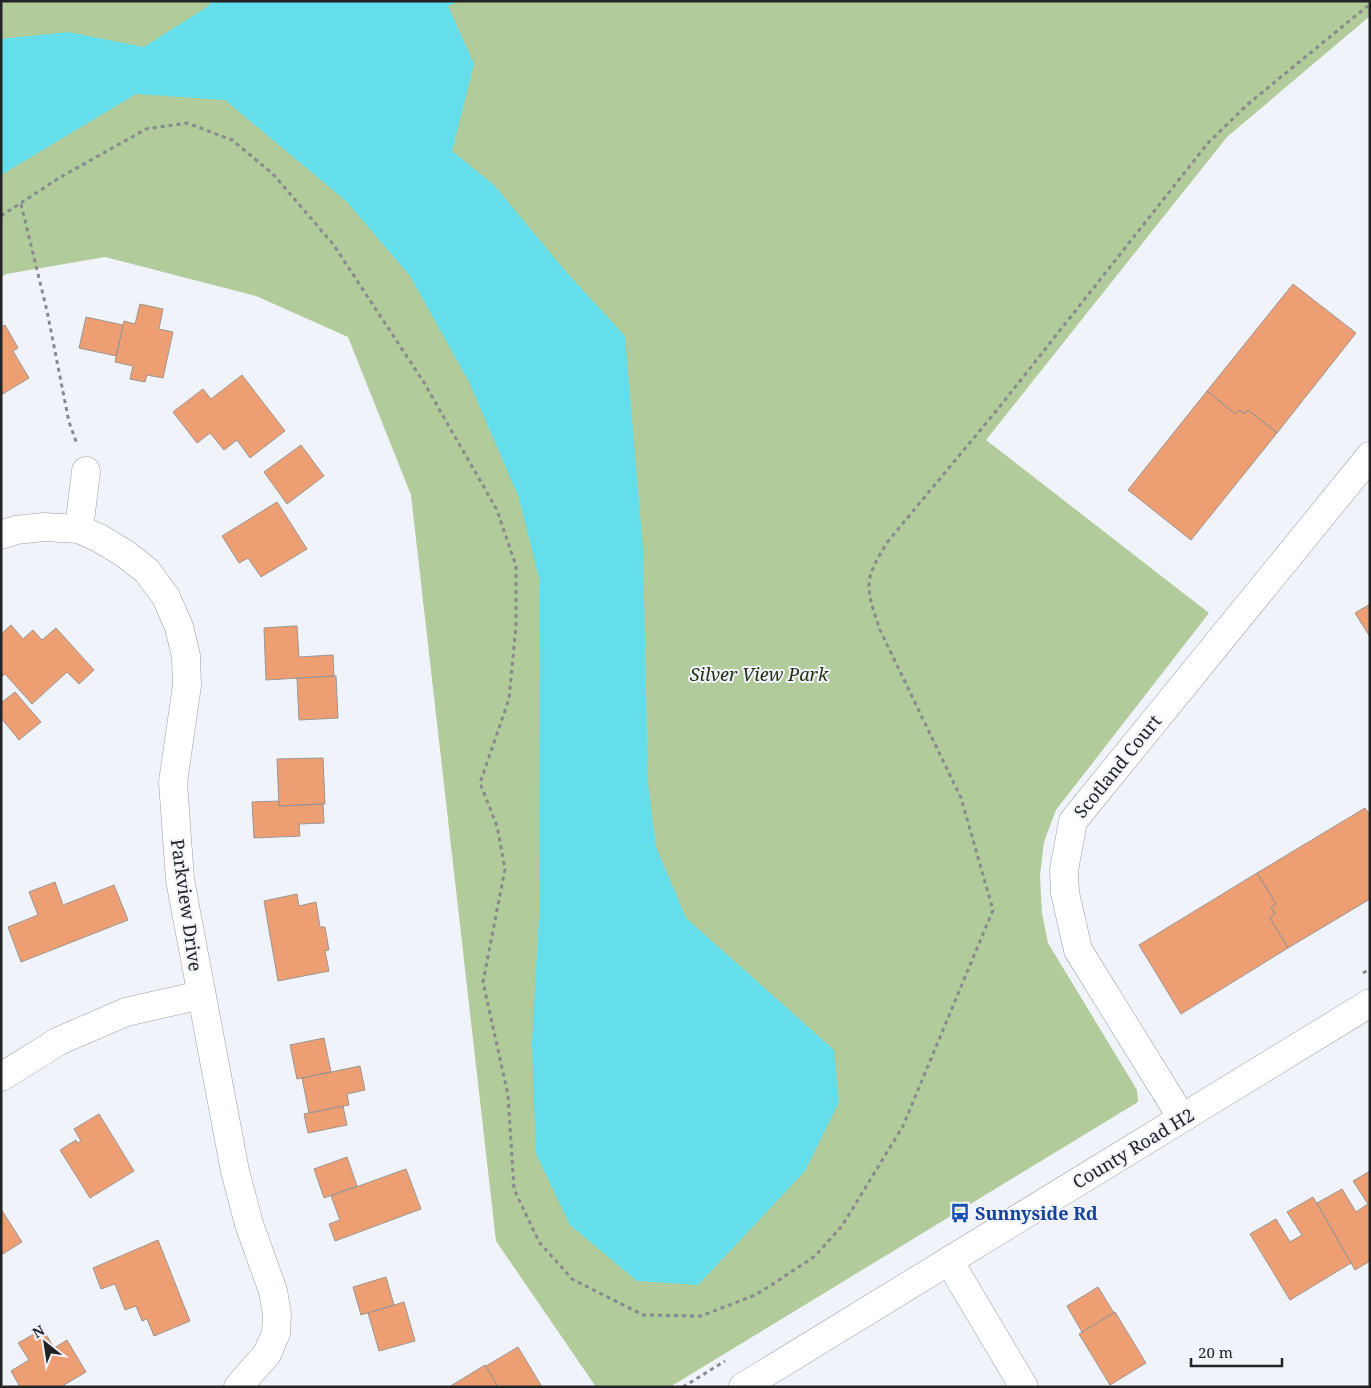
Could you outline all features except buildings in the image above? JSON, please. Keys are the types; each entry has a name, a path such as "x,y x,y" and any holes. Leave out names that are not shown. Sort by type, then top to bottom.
{"street":[{"name":"Scotland Court","path":"1182,1118 1078,950 1065,893 1064,870 1072,821 1370,456"},
{"path":"79,529 86,471"},
{"name":"Parkview Drive","path":"1,535 16,530 44,527 79,529 124,553 147,572 166,597 180,627 186,656 187,685 173,782 180,880 235,1171 249,1224 273,1291 277,1314 276,1333 268,1354 238,1387"},
{"path":"1,1076 59,1042 126,1012 201,994"},
{"name":"County Road H2","path":"743,1387 1370,1003"},
{"path":"949,1261 1024,1387"}],"path":[{"path":"1,216 59,178 146,129 187,123 232,140 273,174 333,244 423,381 497,510 516,566 516,626 509,699 480,782 497,826 505,869 483,982 508,1095 514,1189 540,1242 572,1279 644,1314 701,1316 755,1294 777,1281 815,1256 842,1226 903,1126 993,910 961,798 880,630 870,600 869,576 878,558 889,540 997,410 1208,143 1248,104 1370,4"},
{"path":"21,204 47,312 69,422 86,471"}],"green space":[{"name":"Silver View Park","path":"1,1 1370,1 1370,16 1227,137 986,440 1209,613 1056,810 1044,842 1040,876 1042,913 1048,943 1137,1090 1138,1102 670,1387 596,1387 496,1241 411,495 348,337 256,296 105,257 6,274 1,277"}],"water":[{"path":"210,1 460,1 448,6 474,64 452,151 494,185 567,273 625,336 643,549 648,784 656,847 686,918 834,1050 839,1102 805,1171 698,1285 637,1281 570,1225 536,1154 532,1044 539,916 540,582 519,498 469,382 410,276 346,201 225,100 136,94 1,175 1,39 68,32 144,47 210,5"}],"place":[{"name":"Sunnyside Rd","path":"960,1213"}]}
